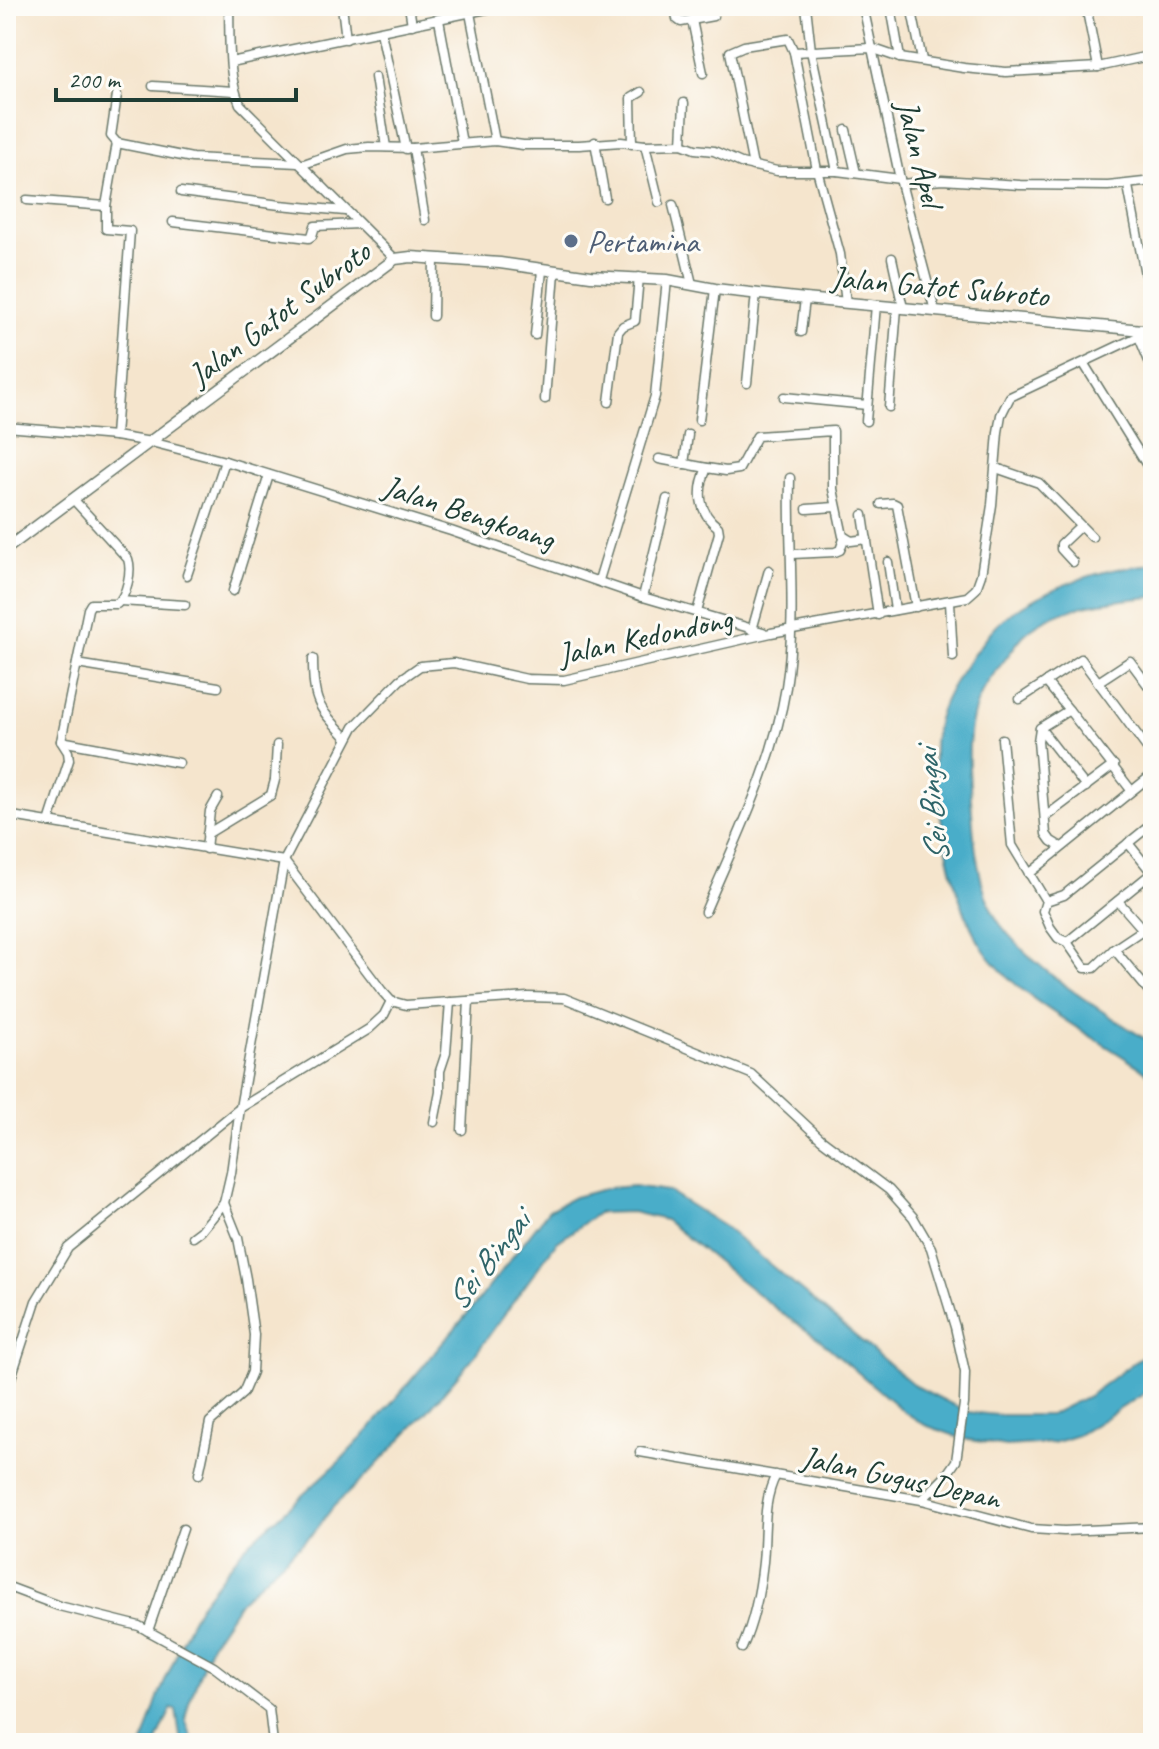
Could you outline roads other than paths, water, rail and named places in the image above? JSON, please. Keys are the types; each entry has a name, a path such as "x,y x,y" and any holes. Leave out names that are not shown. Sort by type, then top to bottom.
{"main road":[{"name":"Jalan Gatot Subroto","path":"6,549 395,259 411,257 500,263 542,271 639,277 805,299 1151,331"}],"street":[{"path":"229,6 234,91 240,104 395,259"},
{"path":"342,6 346,39"},
{"path":"409,6 412,25"},
{"path":"231,62 439,20 457,11 501,6"},
{"path":"675,6 679,21 714,16 709,6"},
{"path":"806,6 811,51 837,171"},
{"name":"Jalan Apel","path":"863,6 901,182 935,311"},
{"path":"911,6 922,60"},
{"path":"1086,6 1098,67"},
{"path":"891,7 900,58"},
{"path":"476,10 495,141"},
{"path":"439,20 462,143"},
{"path":"692,20 703,73"},
{"path":"381,32 425,220"},
{"path":"753,166 730,52 786,38 794,52 817,170 840,254 846,303"},
{"path":"794,52 871,48 900,58 1006,72 1098,67 1153,55"},
{"path":"375,77 386,147"},
{"path":"153,86 234,91"},
{"path":"632,144 631,98 641,92"},
{"path":"117,95 111,136 117,143 192,158 299,164 347,149 495,141 523,145 595,142 682,144 777,171 837,171 901,182 942,180 1020,185 1128,186 1153,181"},
{"path":"682,144 684,103"},
{"path":"846,130 856,173"},
{"path":"595,142 605,198"},
{"path":"115,436 130,231 106,229 106,206 117,143"},
{"path":"645,145 659,202"},
{"path":"1128,186 1149,295"},
{"path":"181,192 345,211"},
{"path":"27,200 106,206"},
{"path":"673,205 692,284"},
{"path":"173,222 309,238 317,225 359,224"},
{"path":"889,407 900,308 892,258"},
{"path":"433,316 434,260"},
{"path":"535,335 542,271"},
{"path":"545,399 555,272"},
{"path":"609,402 618,332 635,321 639,277"},
{"path":"599,580 655,396 667,280"},
{"path":"699,420 715,289"},
{"path":"747,383 756,293"},
{"path":"801,332 805,299"},
{"path":"866,421 876,305"},
{"name":"Jalan Kedondong","path":"224,1203 284,861 354,727 400,680 420,666 454,663 527,679 555,681 771,633 967,597 976,589 981,575 998,432 1001,415 1010,397 1151,331"},
{"path":"1139,337 1153,371"},
{"path":"1084,364 1153,475"},
{"path":"784,397 867,405"},
{"name":"Jalan Bengkoang","path":"6,427 115,436 225,461 451,531 643,597 771,633"},
{"path":"659,459 726,471 739,469 752,442 760,435 833,431 835,507 844,539 840,550 835,552 792,554"},
{"path":"684,464 688,435"},
{"path":"187,575 225,461"},
{"path":"697,612 719,533 718,527 707,517 700,494 707,468"},
{"path":"996,468 1039,483 1092,537"},
{"path":"233,591 269,475"},
{"path":"705,912 761,779 777,732 787,683 791,630 790,478"},
{"path":"73,499 129,561 130,569 120,601"},
{"path":"643,597 667,499"},
{"path":"881,504 897,505 916,607"},
{"path":"807,509 835,507"},
{"path":"863,515 878,615"},
{"path":"1073,562 1061,549 1061,544 1080,526"},
{"path":"844,539 858,542 867,539"},
{"path":"888,562 895,610"},
{"path":"752,630 769,570"},
{"path":"49,822 69,760 61,741 91,604 117,604 120,601 185,605"},
{"path":"950,602 953,657"},
{"path":"313,659 313,685 319,708 347,738"},
{"path":"1020,699 1081,659 1153,756"},
{"path":"1098,682 1130,661 1153,692"},
{"path":"77,664 218,687"},
{"path":"1046,682 1131,790"},
{"path":"1061,847 1046,834 1038,741 1040,728 1069,710"},
{"path":"1040,728 1086,787"},
{"path":"1002,739 1012,845 1046,901 1043,911 1058,938 1067,942 1085,968 1089,969 1144,929"},
{"path":"61,741 179,763"},
{"path":"207,834 271,795 277,745"},
{"path":"1045,817 1114,765"},
{"path":"1029,874 1153,774"},
{"path":"206,849 210,811 218,797"},
{"path":"6,815 284,861 391,1001 406,1005 528,997 564,998 751,1074 821,1139 903,1203 931,1248 963,1355 966,1386 959,1453 945,1477 922,1500"},
{"path":"1046,901 1064,895 1153,823"},
{"path":"1067,942 1153,873 1128,843"},
{"path":"1118,901 1153,941"},
{"path":"1114,949 1153,996"},
{"path":"6,1393 11,1367 36,1301 68,1248 240,1108 369,1029 384,1015 391,1001"},
{"path":"462,1130 469,1001"},
{"path":"434,1122 440,1092 440,1071 446,1053 450,1002"},
{"path":"193,1237 224,1203 238,1238 253,1323 253,1363 248,1384 243,1393 210,1422 199,1474"},
{"name":"Jalan Gugus Depan","path":"640,1452 922,1500 1031,1529 1064,1531 1153,1527"},
{"path":"742,1648 755,1617 768,1490 776,1475"},
{"path":"152,1633 183,1529"},
{"path":"6,1586 28,1596 139,1626 214,1667 269,1709 273,1743"}],"water":[{"name":"Sei Bingai","path":"1153,564 1153,597 1070,610 1039,623 1023,636 982,692 972,720 969,751 976,855 993,913 1015,942 1051,975 1153,1044 1153,1077 1040,1004 1000,969 984,950 969,923 953,877 935,779 934,740 938,718 949,691 983,641 1001,621 1040,596 1076,580"},
{"name":"Sei Bingai","path":"634,1186 668,1191 725,1227 914,1385 967,1412 1050,1415 1090,1395 1153,1348 1153,1388 1078,1435 1053,1443 1006,1446 964,1439 925,1425 903,1411 819,1339 784,1315 665,1220 632,1212 598,1213 556,1243 472,1359 426,1413 334,1506 313,1533 240,1601 211,1644 189,1703 185,1719 194,1743 181,1743 176,1710 171,1709 156,1743 143,1743 157,1700 187,1629 199,1606 243,1549 339,1462 370,1429 478,1301 549,1210 574,1197 608,1188"}],"place":[{"name":"Pertamina","path":"571,241"}]}
